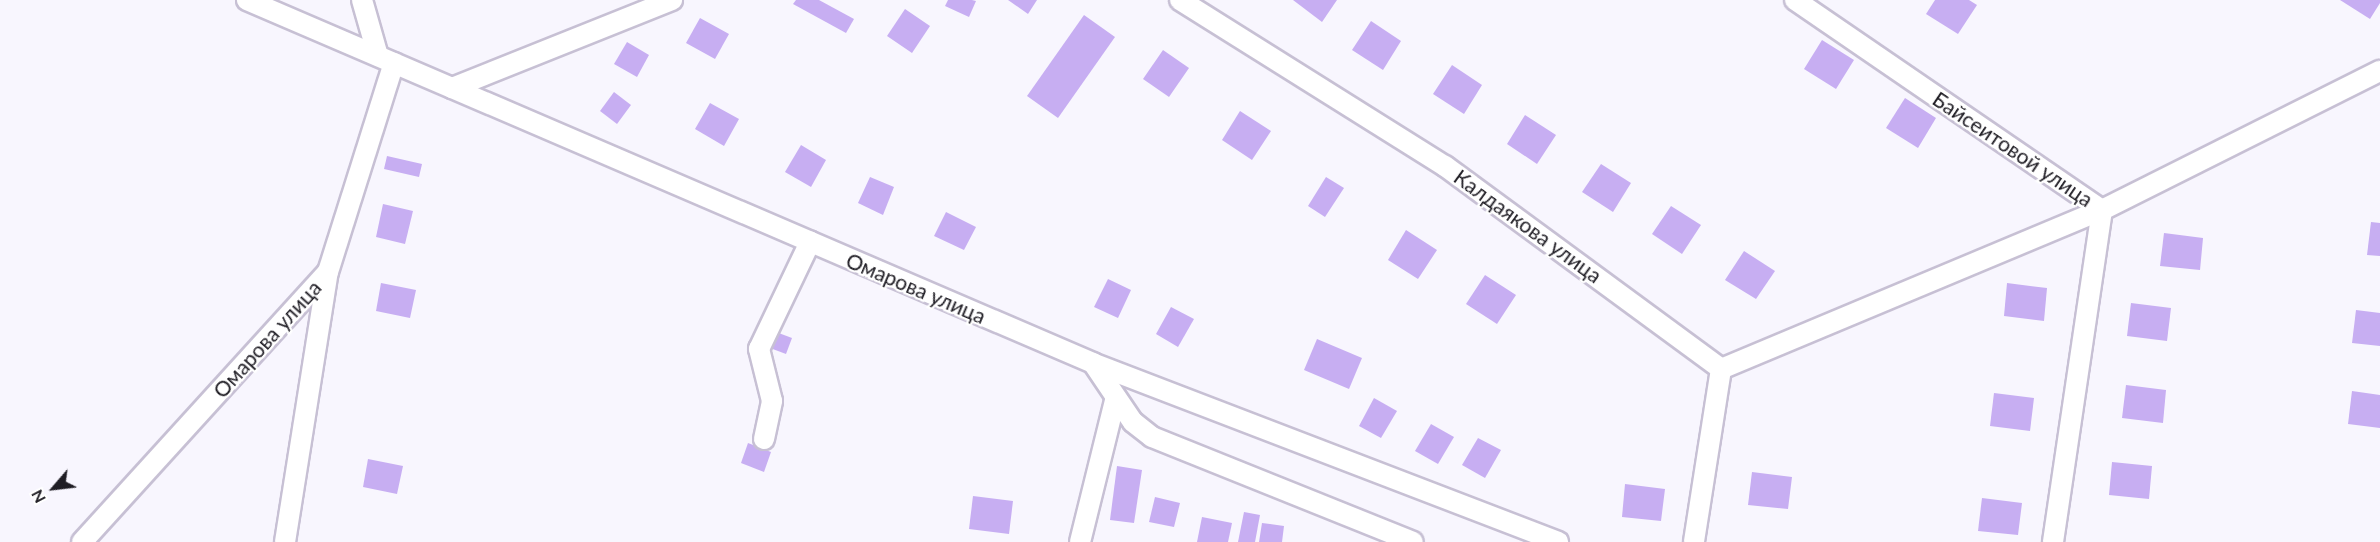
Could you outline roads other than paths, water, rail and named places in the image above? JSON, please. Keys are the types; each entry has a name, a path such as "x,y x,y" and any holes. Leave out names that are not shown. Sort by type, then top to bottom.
{"street":[{"name":"Омарова улица","path":"247,0 1092,363 1558,542"},
{"path":"362,0 386,59"},
{"path":"452,88 672,0"},
{"name":"Калдаякова улица","path":"1180,0 1445,166 1721,369"},
{"name":"Байсеитовой улица","path":"1795,0 2102,210 2054,542"},
{"name":"Омарова улица","path":"82,542 328,272 386,59"},
{"path":"1694,542 1721,369 2102,210 2380,70"},
{"path":"764,439 772,400 759,348 810,242"},
{"path":"285,542 328,272"},
{"path":"1092,363 1132,422 1152,437 1413,542"},
{"path":"1080,542 1116,397"}]}
